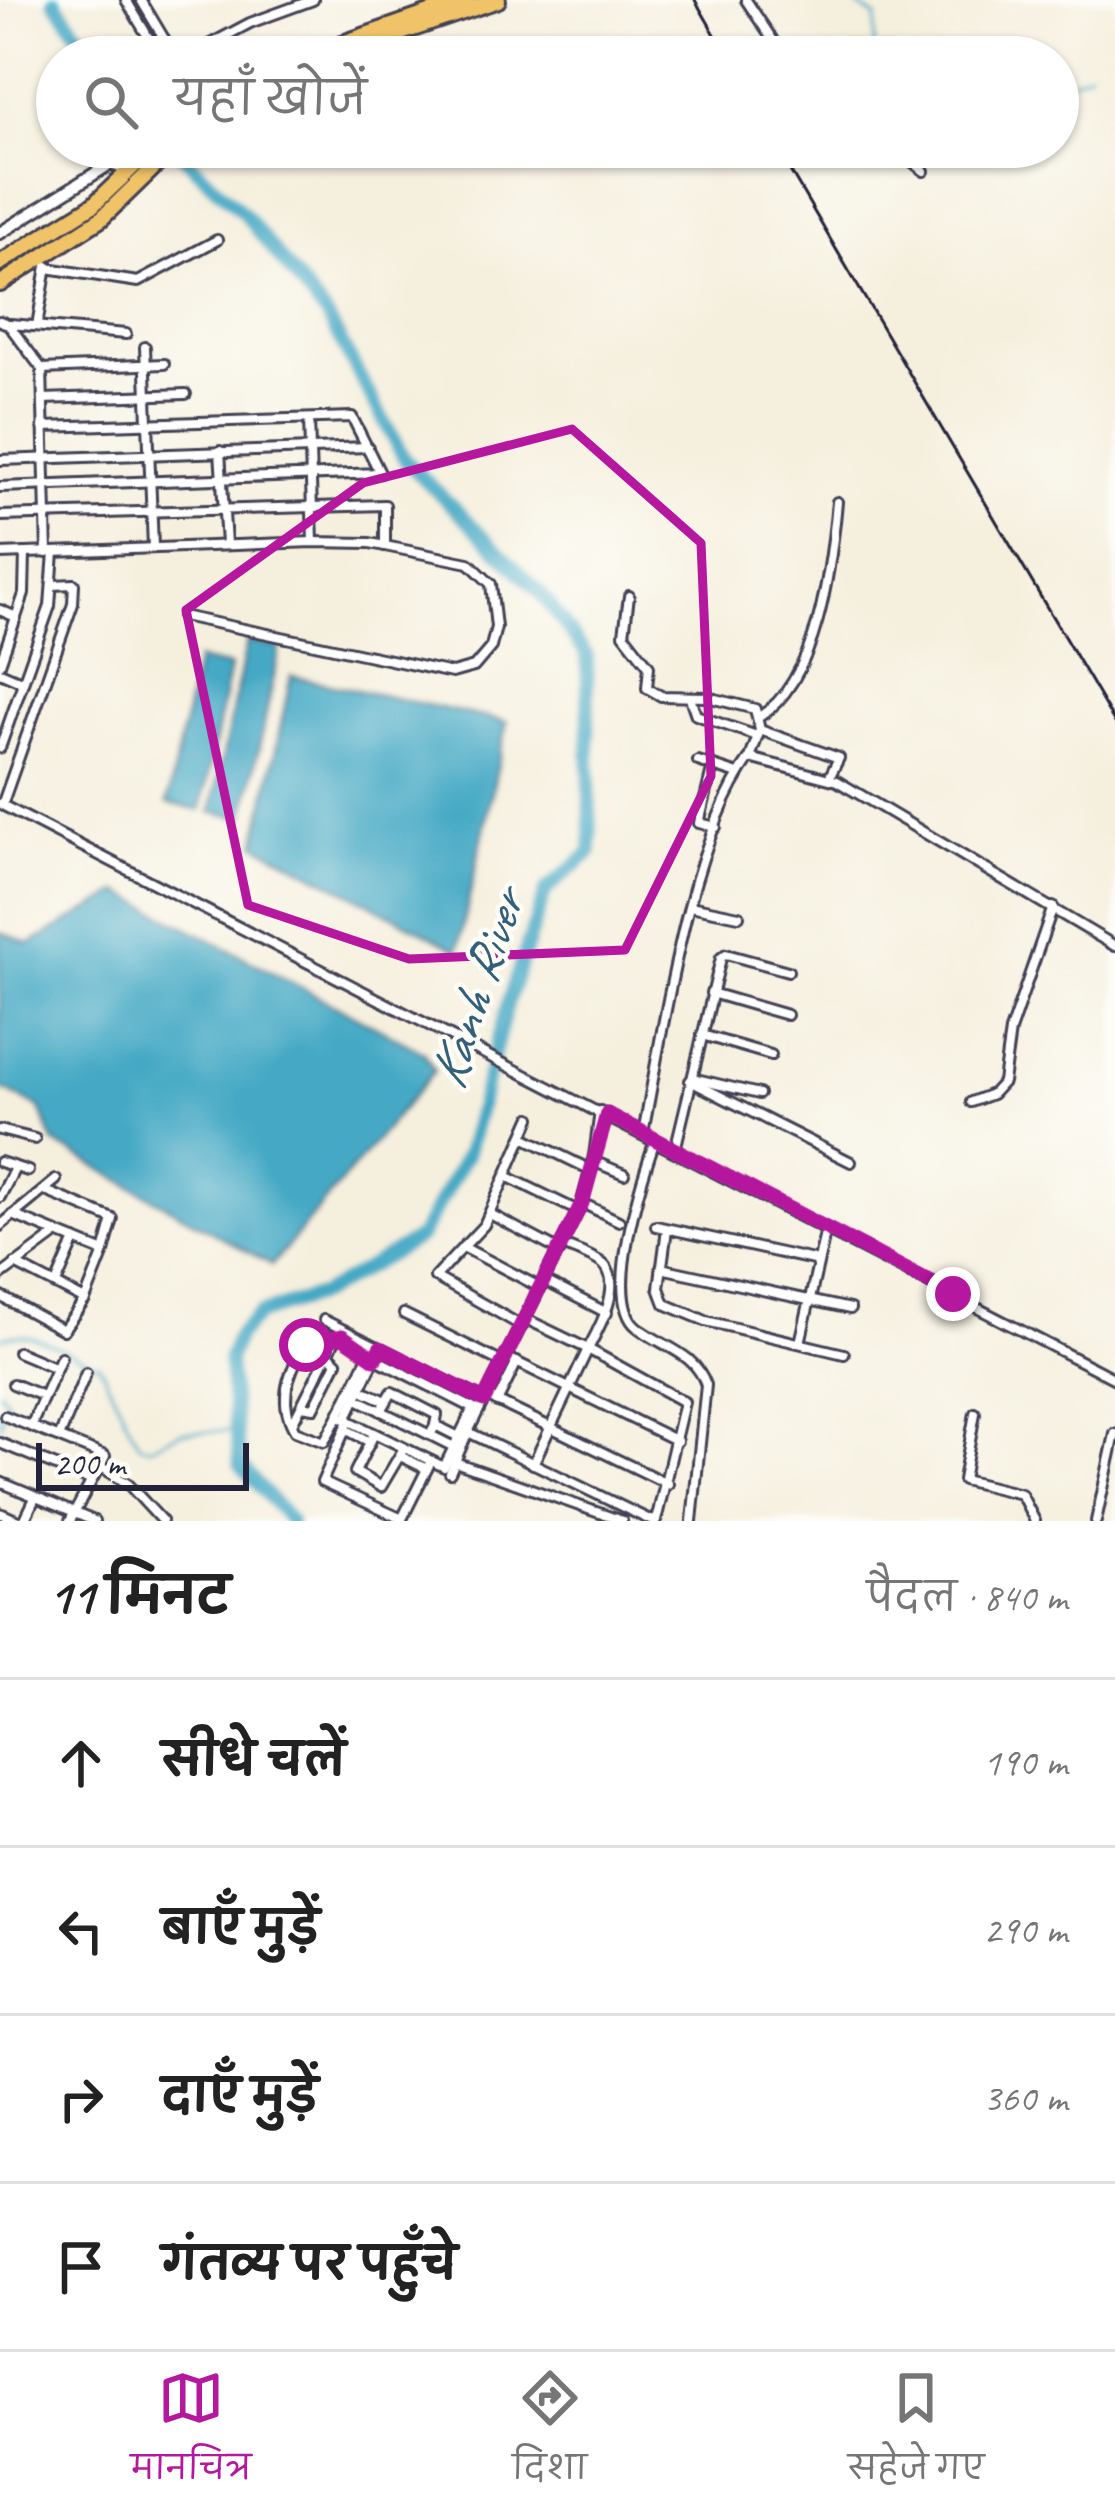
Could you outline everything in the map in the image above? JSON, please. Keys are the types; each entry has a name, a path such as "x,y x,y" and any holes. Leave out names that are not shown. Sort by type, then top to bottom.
{"main road":[{"path":"367,36 466,4 498,0"},
{"path":"384,36 466,4"},
{"path":"0,263 93,205 133,168"},
{"path":"0,284 47,260 101,219 155,168"}],"street":[{"path":"126,0 147,36"},
{"path":"141,0 162,36"},
{"path":"226,36 313,0"},
{"path":"746,0 770,36"},
{"path":"0,232 104,168"},
{"path":"919,168 923,171"},
{"path":"37,326 47,260 138,282 217,239"},
{"path":"4,322 126,334"},
{"path":"0,748 50,606 52,585 42,369 4,322"},
{"path":"145,347 153,547"},
{"path":"42,369 164,364"},
{"path":"43,399 185,394"},
{"path":"0,487 380,473 352,418 43,427"},
{"path":"309,419 313,542"},
{"path":"0,460 368,447"},
{"path":"220,451 226,544"},
{"path":"759,717 772,710 809,654 837,502"},
{"path":"0,516 385,505 386,546"},
{"path":"0,554 313,542 386,546 482,570 498,607 490,647 474,668 452,673 182,616"},
{"path":"22,682 0,668 4,640 24,594 25,553"},
{"path":"52,585 74,584 73,604 1,804 458,1045 604,1112 1115,1379"},
{"path":"629,596 624,634 649,666 647,688 661,696 718,698 755,709 759,717 750,758 738,774 690,906 643,1133"},
{"path":"0,610 16,616"},
{"path":"690,698 696,715 839,758 829,778"},
{"path":"750,758 829,778 1115,946"},
{"path":"698,761 738,774"},
{"path":"713,766 699,823 717,827"},
{"path":"690,906 739,916"},
{"path":"971,1102 992,1094 1003,1082 1010,1031 1053,907"},
{"path":"675,1150 711,993 726,954 788,971"},
{"path":"711,993 787,1015"},
{"path":"702,1035 771,1055"},
{"path":"691,1080 759,1094"},
{"path":"691,1080 851,1162"},
{"path":"345,1421 429,1465 445,1466 565,1249 604,1112"},
{"path":"355,1392 406,1423 533,1464 654,1521 668,1484 682,1398 588,1349 435,1280 490,1214 531,1118"},
{"path":"0,1131 35,1139"},
{"path":"523,1137 624,1174"},
{"path":"655,1140 631,1215 626,1308 635,1326 698,1366 706,1385 692,1521"},
{"path":"0,1162 28,1171"},
{"path":"0,1197 15,1168"},
{"path":"506,1176 619,1221"},
{"path":"0,1226 48,1192 56,1180"},
{"path":"0,1296 63,1330 85,1300 113,1219 48,1192"},
{"path":"490,1214 606,1266 607,1313 533,1464"},
{"path":"13,1216 104,1252"},
{"path":"656,1226 818,1261"},
{"path":"800,1343 826,1228"},
{"path":"668,1229 661,1299 672,1309 844,1354"},
{"path":"0,1276 56,1234"},
{"path":"56,1284 75,1240"},
{"path":"463,1247 607,1313"},
{"path":"15,1264 85,1300"},
{"path":"661,1268 850,1310"},
{"path":"404,1314 517,1362 677,1441"},
{"path":"325,1320 668,1484"},
{"path":"291,1426 338,1335"},
{"path":"291,1426 285,1387 294,1364 309,1342 338,1335 472,1407 450,1473"},
{"path":"377,1346 322,1482 402,1519 429,1465"},
{"path":"18,1352 56,1368"},
{"path":"32,1424 61,1357"},
{"path":"497,1402 517,1362"},
{"path":"60,1435 86,1372"},
{"path":"14,1384 43,1396"},
{"path":"384,1406 392,1392 437,1415 433,1430"},
{"path":"975,1413 963,1480 1021,1494 1036,1521"},
{"path":"5,1416 105,1456 72,1517"},
{"path":"291,1426 322,1443 345,1421"},
{"path":"372,1438 356,1474 381,1486 400,1449 406,1423"},
{"path":"1096,1521 1115,1434"},
{"path":"1,1443 90,1480"},
{"path":"455,1462 622,1521"},
{"path":"100,1466 128,1484 162,1521"},
{"path":"0,1482 72,1517 94,1521"},
{"path":"0,1513 21,1521 35,1498"}],"highlighted area":[{"path":"572,429 701,543 711,776 625,950 409,959 248,905 186,610 363,483"}],"water":[{"path":"247,641 280,648 244,818 211,812"},
{"path":"197,660 230,667 201,810 167,803"},
{"path":"291,676 507,722 458,950 256,844"},
{"path":"120,892 424,1052 434,1071 272,1265 53,1142 40,1108 0,1088 0,932 30,944"}],"waterway":[{"name":"Kanh River","path":"54,0 81,36"},
{"path":"848,0 876,17 875,36"},
{"path":"1079,77 1089,72"},
{"name":"Kanh River","path":"196,168 244,214 328,318 405,460 540,592 587,655 591,852 546,890 509,998 467,1153 420,1237 322,1294 259,1314 237,1336 228,1361 240,1464 290,1521"},
{"path":"0,1338 37,1339 99,1364 139,1445 150,1447 181,1432 235,1431"},
{"path":"0,1392 7,1400 0,1425"}],"railway":[{"path":"695,0 716,36"},
{"path":"788,168 1115,723"}],"route":[{"path":"306,1345 342,1336 375,1359 380,1348 484,1400 582,1203 607,1114 953,1294"}]}
